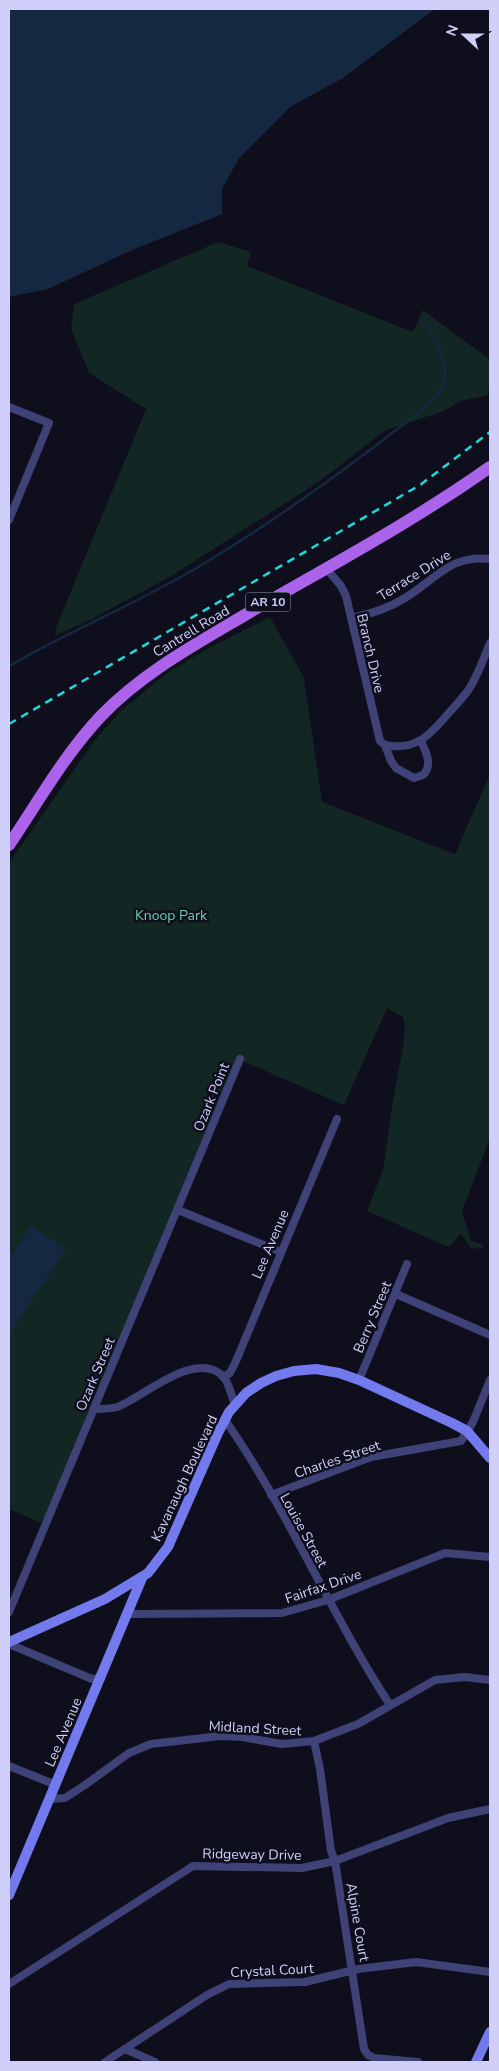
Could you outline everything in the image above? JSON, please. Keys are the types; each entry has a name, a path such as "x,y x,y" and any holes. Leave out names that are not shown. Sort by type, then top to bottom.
{"main road":[{"name":"Cantrell Road","path":"9,845 83,738 102,715 164,664 450,494 490,467"}],"street":[{"path":"9,407 48,423 9,520"},
{"name":"Terrace Drive","path":"351,618 376,612 394,604 464,559 475,557 490,558"},
{"name":"Branch Drive","path":"326,568 344,590 380,741 385,746 396,768 408,776 417,778 427,771 429,765 421,741"},
{"path":"385,746 401,747 421,741 432,732 469,689 490,643"},
{"name":"Ozark Point","path":"205,1144 240,1059"},
{"name":"Lee Avenue","path":"223,1377 230,1373 236,1361 337,1119"},
{"name":"Ozark Street","path":"9,1612 205,1144"},
{"path":"178,1210 281,1252"},
{"name":"Berry Street","path":"359,1380 407,1264"},
{"path":"396,1294 490,1334"},
{"path":"94,1409 118,1406 190,1369 210,1370 223,1377 235,1404"},
{"name":"Kavanaugh Boulevard","path":"9,1643 105,1599 142,1578 158,1562 168,1547 225,1420 235,1404 262,1383 294,1371 325,1370 359,1380 437,1415 466,1432 490,1458"},
{"path":"466,1432 473,1422 490,1380"},
{"name":"Louise Street","path":"225,1420 246,1449 328,1600 390,1705"},
{"name":"Charles Street","path":"271,1495 370,1457 461,1441 466,1432"},
{"name":"Fairfax Drive","path":"127,1614 282,1613 328,1600 445,1553 490,1557"},
{"name":"Lee Avenue","path":"10,1890 142,1578"},
{"path":"9,1643 92,1678 101,1678"},
{"name":"Midland Street","path":"49,1799 65,1798 129,1753 151,1744 220,1736 242,1737 282,1744 314,1741 358,1724 424,1685 441,1679 465,1677 490,1680"},
{"name":"Alpine Court","path":"314,1741 320,1769 330,1851 335,1861 366,2053 374,2058 418,2062"},
{"path":"9,1766 56,1785"},
{"name":"Ridgeway Drive","path":"9,1984 194,1866 302,1868 335,1861 448,1818 490,1809"},
{"name":"Crystal Court","path":"104,2062 224,1985 236,1983 306,1982 354,1970 416,1962 490,1972"},
{"path":"476,2062 490,2032"},
{"path":"125,2049 155,2062"}],"green space":[{"path":"218,242 251,252 247,266 413,332 423,310 489,359 488,395 460,401 444,411 386,430 317,483 168,578 92,619 55,636 57,625 146,409 89,373 71,329 74,304"},
{"name":"Knoop Park","path":"270,617 304,678 322,802 455,854 490,774 490,1138 462,1211 471,1241 484,1245 482,1249 471,1248 461,1234 450,1246 446,1246 367,1211 383,1170 403,1047 405,1026 403,1017 387,1008 344,1105 240,1060 49,1526 9,1509 9,863 94,741 123,709 167,673 205,650"}],"water":[{"path":"9,9 439,9 432,11 343,78 290,107 239,158 222,189 222,214 132,250 48,289 9,297"},
{"path":"31,1226 66,1249 9,1334 9,1259"}],"waterway":[{"path":"9,666 200,566 319,488 419,412 436,397 444,383 445,375 444,360 428,327"}],"railway":[{"path":"9,724 420,485 490,432"}]}
